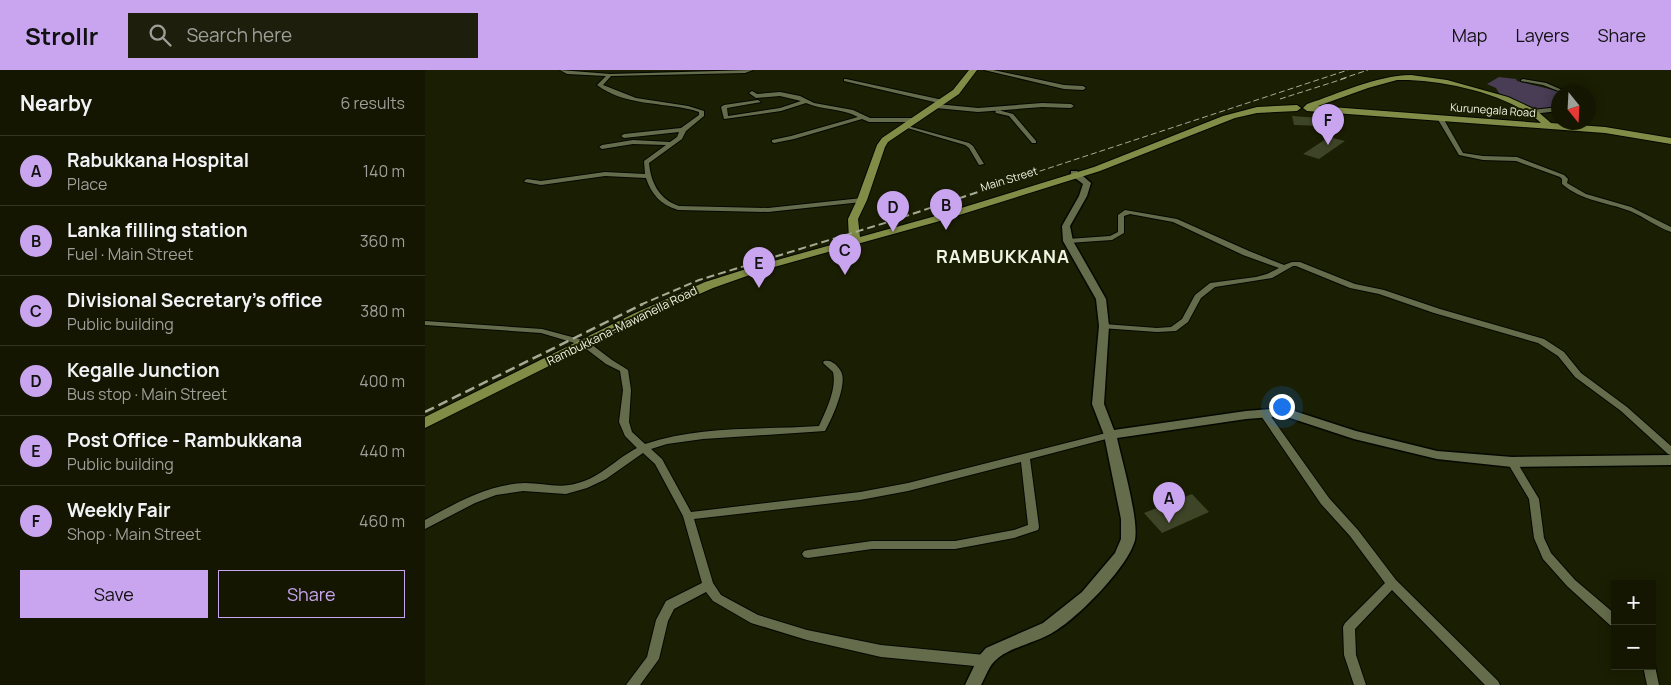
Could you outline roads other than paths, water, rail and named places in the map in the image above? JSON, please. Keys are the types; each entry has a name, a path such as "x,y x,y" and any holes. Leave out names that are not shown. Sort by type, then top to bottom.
{"main road":[{"path":"855,241 853,219 862,200 880,147 885,140 956,92 973,70"},
{"path":"1303,109 1385,81 1408,77 1430,79 1494,95 1532,112 1550,127"},
{"name":"Main Street","path":"1076,174 1171,136 1257,110 1303,109 1436,118"},
{"name":"Main Street","path":"855,241 919,224 1139,156 1233,116"},
{"name":"Kurunegala Road","path":"1436,118 1605,130 1671,142"},
{"name":"Rambukkana-Mawanella Road","path":"425,423 667,302 732,276 855,241"}],"street":[{"path":"562,70 610,75 745,72 751,70"},
{"path":"986,70 1064,87 1083,88"},
{"path":"610,75 600,85 621,96 649,103 692,108 701,111 702,115 683,130 625,136"},
{"path":"846,80 940,104 1011,115 1034,142"},
{"path":"1523,80 1551,87"},
{"path":"752,93 756,96 780,94 813,104 851,111 869,120 915,120"},
{"path":"758,102 724,107 726,118 781,109 805,101"},
{"path":"978,110 1071,106"},
{"path":"1532,112 1551,110"},
{"path":"774,141 792,138 862,117"},
{"path":"1436,118 1461,154 1477,157 1517,159 1530,163 1562,176 1568,187 1584,195 1644,214 1671,230"},
{"path":"907,126 967,144 971,147 981,164"},
{"path":"683,130 681,138 646,162 647,176 659,199 678,208 767,210 862,200"},
{"path":"602,147 633,142 671,144"},
{"path":"527,181 541,183 605,174 647,176"},
{"path":"973,685 985,661 992,653 1048,628 1087,596 1121,556 1128,539 1128,519 1110,436 1098,404 1104,326 1101,299 1068,241 1066,226 1083,196 1087,184 1076,174"},
{"path":"1068,241 1112,238 1121,233 1121,215 1125,212 1130,212 1175,220 1246,253 1285,268"},
{"path":"1104,326 1157,330 1173,329 1185,320 1198,297 1213,286 1256,279 1297,264 1353,286 1381,292 1437,311 1541,341 1561,354 1578,375 1624,409 1671,452"},
{"path":"425,323 542,331 584,343 609,362 624,370 627,390 625,422 628,434 659,462 688,516 708,585 717,598 755,619 807,635 881,651 985,661"},
{"path":"425,525 493,490 525,487 559,491 591,483 612,472 632,455 644,448 663,442 701,435 822,429 832,404 839,376 836,369 827,363"},
{"path":"688,516 870,494 908,487 1110,436 1264,413 1285,412 1295,414 1354,435 1437,455 1512,462 1671,460"},
{"path":"1264,413 1325,501 1354,533 1392,583 1494,685"},
{"path":"808,554 872,545 955,544 1014,534 1035,528 1025,458"},
{"path":"1512,462 1534,499 1539,538 1547,556 1571,583 1611,618"},
{"path":"1360,685 1350,655 1349,627 1392,583"},
{"path":"633,685 653,659 662,620 670,605 708,585"},
{"path":"1650,670 1653,685"}],"railway":[{"path":"1031,174 1348,70"},
{"path":"1341,79 1368,70"},
{"path":"1280,99 1346,78"},
{"path":"640,305 699,280 888,222 1035,173"},
{"path":"425,412 643,304"}],"place":[{"name":"Weekly Fair","path":"1328,145"},
{"name":"Lanka filling station","path":"946,230"},
{"name":"Kegalle Junction","path":"893,232"},
{"name":"Divisional Secretary's office","path":"845,275"},
{"name":"Post Office - Rambukkana","path":"759,288"},
{"name":"Rabukkana Hospital","path":"1169,523"}],"district":[{"name":"RAMBUKKANA","path":"1003,257"}]}
